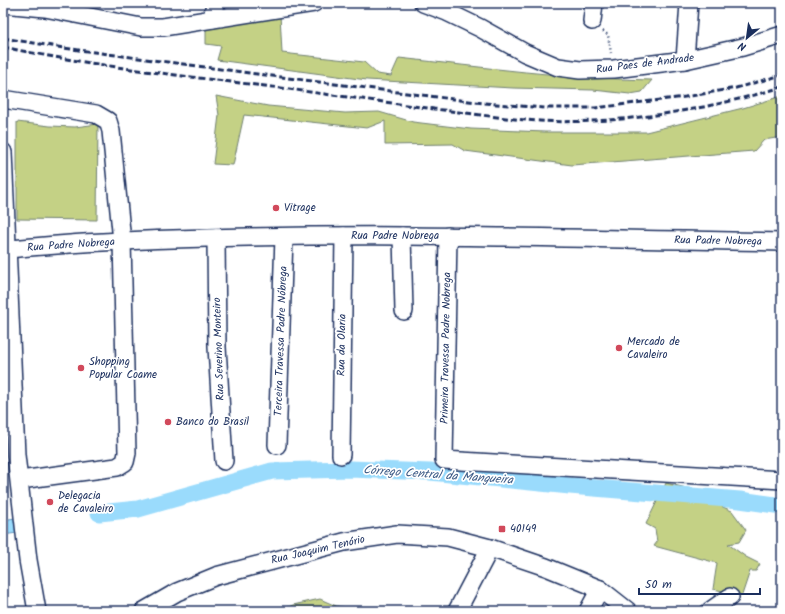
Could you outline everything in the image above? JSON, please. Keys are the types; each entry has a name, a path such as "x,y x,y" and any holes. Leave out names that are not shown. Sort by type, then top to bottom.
{"street":[{"path":"6,4 45,8 141,27 163,27 214,11 314,3"},
{"name":"Rua Paes de Andrade","path":"423,3 447,12 480,28 525,53 558,67 580,70 614,69 685,60 743,47 782,35"},
{"path":"592,21 594,3"},
{"path":"685,60 689,3"},
{"path":"3,99 96,114 108,121 111,131 122,241 127,453 125,462 117,467 20,480"},
{"path":"3,152 7,249 10,454 20,480 28,560 37,611"},
{"name":"Rua Padre Nobrega","path":"7,249 122,241 344,236 448,236 782,242"},
{"name":"Rua da Olaria","path":"340,455 344,236"},
{"path":"402,236 404,311"},
{"name":"Primeira Travessa Padre Nobrega","path":"448,236 444,460 782,480"},
{"name":"Terceira Travessa Padre Nóbrega","path":"277,445 284,237"},
{"name":"Rua Severino Monteiro","path":"216,238 217,346 224,461"},
{"name":"Rua Joaquim Tenório","path":"144,611 177,592 216,576 344,542 397,534 448,537 490,548 546,567 600,589 628,611"},
{"path":"457,611 490,548"},
{"path":"588,611 600,589"},
{"path":"710,611 730,597"}],"path":[{"path":"592,21 608,35 614,69"}],"green space":[{"path":"280,14 282,53 364,62 377,74 391,76 399,58 557,75 652,80 642,92 630,94 593,90 513,88 367,80 217,60 221,46 206,44 206,27"},
{"path":"216,96 268,106 345,113 379,112 413,122 471,129 545,132 646,132 743,108 782,96 782,137 764,140 754,151 572,165 465,151 453,144 385,145 385,121 367,128 244,115 233,165 213,164 219,115"},
{"path":"17,122 75,127 98,124 97,220 17,219"},
{"path":"666,483 699,491 716,504 732,511 746,530 739,542 728,544 746,557 760,564 756,571 750,571 742,595 713,589 717,563 654,546 657,542 655,529 646,524"},
{"path":"320,599 336,606 347,608 348,611 279,611 293,605"}],"water":[{"path":"15,518 17,533 3,535 3,520"}],"waterway":[{"name":"Córrego Central da Mangueira","path":"99,513 138,509 272,471 350,469 430,472 570,486 740,500 782,506"}],"railway":[{"path":"3,38 64,48 257,74 484,103 545,108 595,108 685,97 736,88 782,75"},
{"path":"3,47 145,71 487,116 540,121 600,121 662,114 724,103 782,87"}],"place":[{"name":"Vitrage","path":"276,208"},
{"name":"Mercado de Cavaleiro","path":"619,348"},
{"name":"Shopping Popular Coame","path":"81,368"},
{"name":"Banco do Brasil","path":"168,422"},
{"name":"Delegacia de Cavaleiro","path":"50,502"},
{"name":"40149","path":"502,529"}]}
